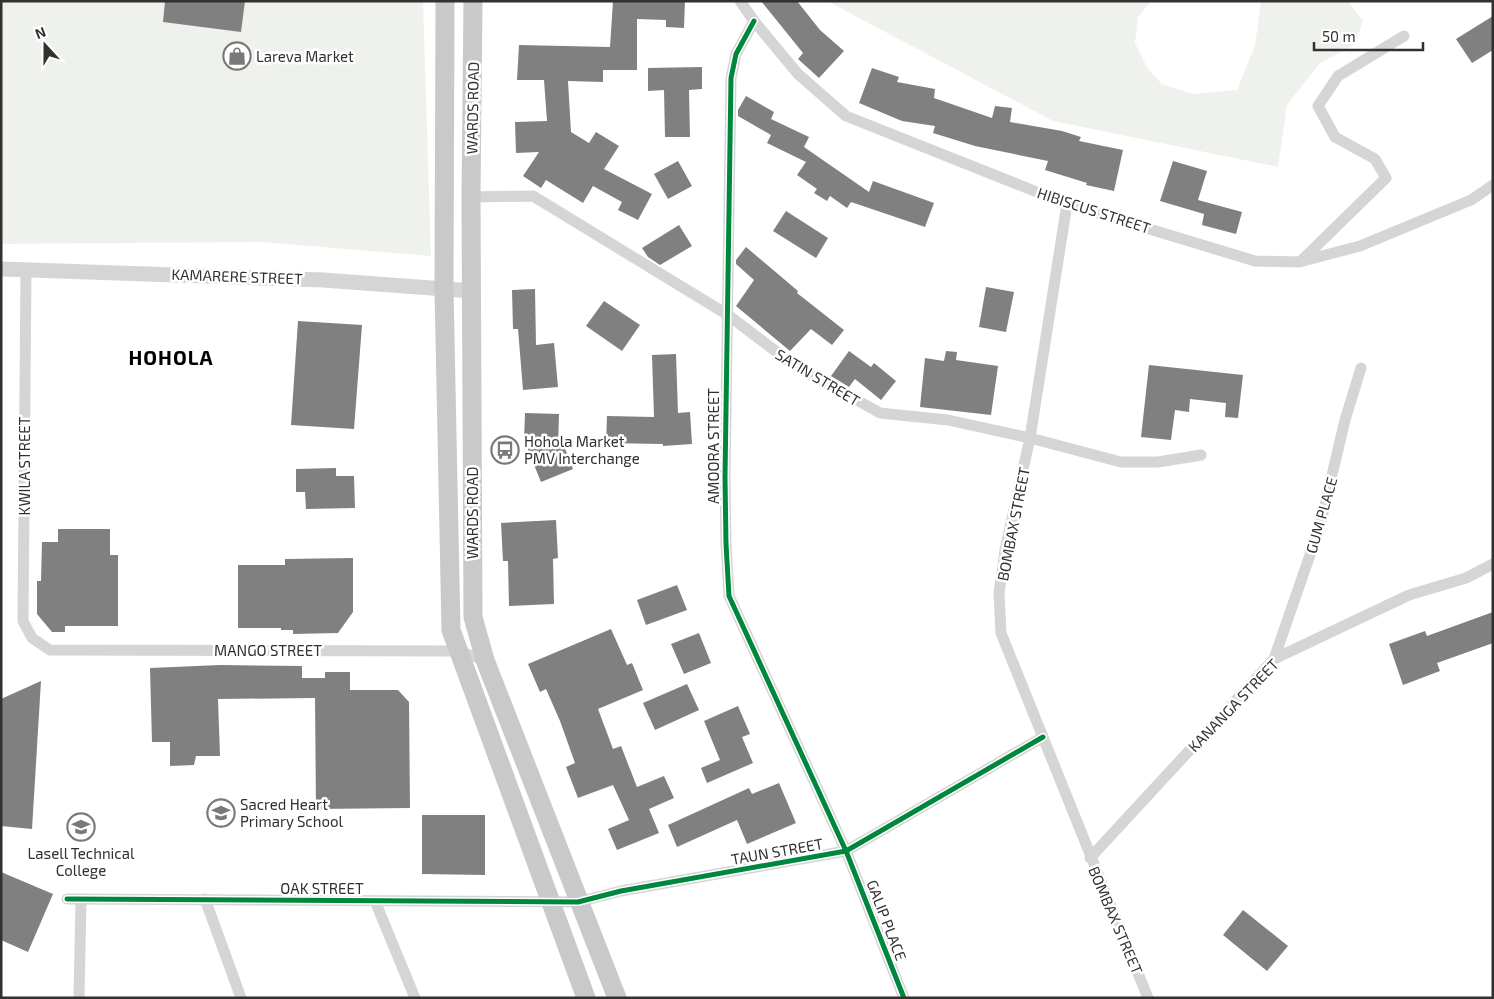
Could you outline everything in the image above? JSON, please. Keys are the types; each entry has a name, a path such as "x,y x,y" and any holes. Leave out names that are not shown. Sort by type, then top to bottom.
{"main road":[{"name":"WARDS ROAD","path":"445,1 444,288 449,608 451,630 457,651 586,998"},
{"name":"WARDS ROAD","path":"473,1 471,197 473,617 485,660 617,998"}],"street":[{"name":"HIBISCUS STREET","path":"740,1 798,74 846,116 1067,204 1255,261 1299,262 1360,246 1471,200 1493,184"},
{"name":"AMOORA STREET","path":"754,21 736,54 731,78 725,487 729,596 846,851"},
{"path":"1299,262 1386,178 1376,159 1335,138 1318,106 1338,76 1404,36"},
{"name":"SATIN STREET","path":"471,197 533,196 728,315 794,365 880,413 948,420 1030,438 1121,462 1158,462 1202,455"},
{"name":"BOMBAX STREET","path":"1067,204 1030,438 1004,550 999,593 1000,625 1001,633 1090,858 1148,998"},
{"name":"KAMARERE STREET","path":"1,269 258,277 472,291"},
{"name":"KWILA STREET","path":"26,270 23,621 32,638 50,650"},
{"name":"GUM PLACE","path":"1274,659 1320,526 1345,420 1361,368"},
{"name":"KANANGA STREET","path":"1090,858 1274,659 1409,595 1466,578 1493,564"},
{"name":"MANGO STREET","path":"50,650 457,651 485,660"},
{"name":"TAUN STREET","path":"578,902 621,892 846,851 1043,737"},
{"name":"GALIP PLACE","path":"846,851 904,998"},
{"name":"OAK STREET","path":"67,899 550,900 578,902"},
{"path":"79,998 81,899"},
{"path":"205,900 241,998"},
{"path":"375,901 415,998"}],"shaded area":[{"path":"1,1 423,1 431,256 262,242 1,244"},
{"path":"827,1 1151,1 1138,17 1135,43 1148,69 1162,84 1193,94 1237,90 1255,46 1261,1 1348,1 1363,21 1354,45 1320,63 1287,105 1278,167 1053,121"}],"building":[{"path":"165,1 245,1 241,32 163,22"},
{"path":"613,1 685,1 684,28 666,27 666,20 637,19 637,70 603,70 603,82 568,81 571,132 589,143 596,132 619,146 604,169 652,194 638,220 618,210 622,202 593,186 583,203 546,180 541,188 523,176 539,152 516,153 515,122 547,121 544,80 517,80 519,45 610,47"},
{"path":"761,1 797,1 820,30 844,51 819,78 798,59 803,53"},
{"path":"1493,16 1493,50 1472,63 1456,39"},
{"path":"702,67 702,89 689,90 690,137 665,137 664,90 648,91 648,68"},
{"path":"872,68 899,77 897,82 935,89 934,98 992,118 995,106 1012,108 1010,122 1062,131 1081,137 1079,141 1123,150 1114,191 1086,185 1087,183 1045,170 1048,161 975,146 933,133 935,126 902,121 859,103"},
{"path":"746,96 774,112 771,119 809,137 804,147 869,192 873,181 934,203 925,227 851,202 847,208 830,196 827,201 814,193 817,189 797,175 806,162 767,143 771,135 738,116 738,110"},
{"path":"678,161 692,186 668,199 654,174"},
{"path":"1173,161 1207,171 1198,200 1242,212 1236,234 1202,225 1204,214 1160,201"},
{"path":"786,211 828,238 816,258 773,231"},
{"path":"679,225 692,246 660,265 648,257 642,248"},
{"path":"746,247 798,291 797,293 844,330 832,345 811,329 790,351 736,306 754,280 736,264 736,260"},
{"path":"986,287 1014,292 1006,332 979,327"},
{"path":"535,289 536,345 554,343 558,387 523,390 518,329 513,329 512,290"},
{"path":"604,301 640,325 622,351 586,326"},
{"path":"298,321 362,325 354,429 291,425"},
{"path":"849,351 871,367 874,363 896,381 881,400 855,379 849,387 831,376"},
{"path":"946,351 957,352 956,360 998,366 991,415 920,407 925,358 944,361"},
{"path":"676,354 678,413 690,412 692,444 663,446 663,444 606,443 607,416 654,417 652,355"},
{"path":"1149,365 1243,375 1238,418 1225,417 1226,403 1190,399 1189,412 1175,410 1171,440 1141,437"},
{"path":"525,413 559,414 558,449 564,446 573,469 541,482 524,440"},
{"path":"336,468 336,476 354,476 355,508 306,509 305,492 296,492 296,469"},
{"path":"556,520 558,558 553,559 554,604 509,606 508,561 503,561 501,523"},
{"path":"58,529 110,529 110,555 118,555 118,626 65,626 65,632 52,632 37,614 37,581 41,581 42,542 58,542"},
{"path":"353,558 353,612 338,633 293,634 293,630 281,630 281,628 238,628 238,565 285,565 285,559"},
{"path":"677,585 687,610 646,625 637,600"},
{"path":"1493,612 1493,643 1437,663 1440,671 1403,685 1389,644 1425,631 1427,636"},
{"path":"611,629 627,665 632,663 643,690 598,709 613,749 621,746 637,787 664,776 674,798 649,809 659,833 617,850 608,829 629,820 613,785 578,798 566,767 575,763 560,721 546,689 540,692 528,664"},
{"path":"699,633 711,663 684,674 671,644"},
{"path":"220,665 302,666 302,678 325,678 325,672 350,672 350,690 398,690 409,702 410,808 316,809 315,698 218,699 220,756 196,756 194,765 170,766 170,742 152,742 150,668"},
{"path":"41,681 32,829 1,826 1,699"},
{"path":"687,684 699,710 655,730 643,703"},
{"path":"738,706 750,734 742,737 753,763 707,783 701,768 720,760 704,721"},
{"path":"779,783 796,823 747,844 737,820 677,847 668,825 749,788 752,794"},
{"path":"422,815 485,815 485,875 422,874"},
{"path":"1,872 53,894 28,952 1,940"},
{"path":"1243,910 1288,946 1267,971 1223,935"}],"cycle path":[{"path":"754,21 736,54 731,78 725,477 729,596 846,851 904,998"},
{"path":"67,899 578,902 621,891 846,851 1043,737"}],"place":[{"name":"Lareva Market","path":"237,56"},
{"name":"Hohola Market PMV Interchange","path":"505,450"},
{"name":"Sacred Heart Primary School","path":"221,813"},
{"name":"Lasell Technical College","path":"81,827"}],"district":[{"name":"HOHOLA","path":"171,357"}]}
